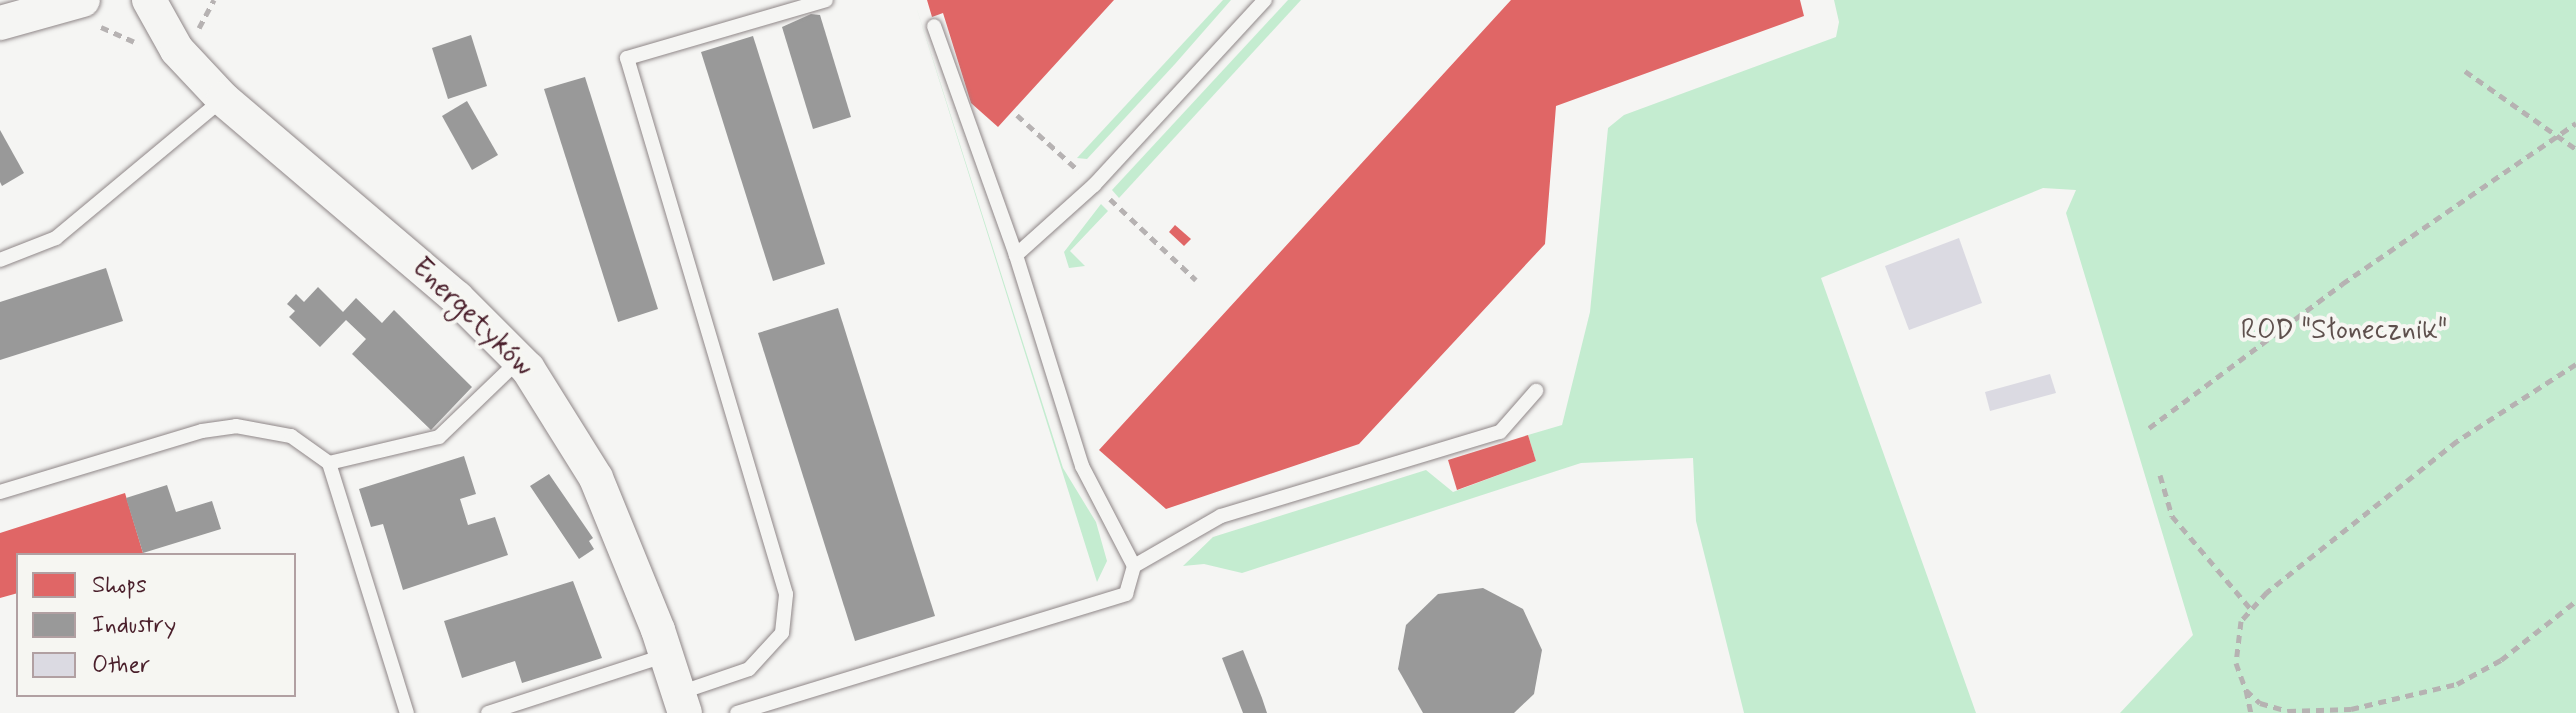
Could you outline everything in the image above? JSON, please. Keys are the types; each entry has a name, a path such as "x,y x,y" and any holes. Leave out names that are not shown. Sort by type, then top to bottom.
{"street":[{"name":"Energetyków","path":"149,0 177,50 223,99 457,298 519,360 562,419 596,478 682,703"},
{"path":"0,23 84,15"}],"lane":[{"path":"682,703 749,669 782,633 786,594 627,58 826,0"},
{"path":"1016,255 1094,185 1265,0"},
{"path":"737,713 1126,594 1134,566 1082,466 1016,255 934,26"},
{"path":"0,260 56,238 223,99"},
{"path":"329,463 439,437 519,360"},
{"path":"1134,566 1221,516 1500,432 1536,391"},
{"path":"0,492 236,426 291,436 329,463 407,713"},
{"path":"488,713 666,655"}],"path":[{"path":"197,33 204,10 214,0"},
{"path":"84,15 99,26 125,33 136,44"},
{"path":"2465,71 2576,149"},
{"path":"2149,428 2342,284 2576,123"},
{"path":"2251,713 2236,663 2235,636 2250,608 2457,441 2576,364"},
{"path":"2160,475 2172,516 2250,608"},
{"path":"2246,690 2260,703 2288,711 2351,709 2457,684 2501,660 2576,601"}],"green space":[{"path":"914,0 1063,468 1096,522 1107,561 1097,582"},
{"path":"1223,0 1231,0 1175,64 1087,159 1077,158"},
{"path":"1288,0 1301,0 1119,198 1112,190"},
{"name":"ROD \"Słonecznik\"","path":"1834,0 2576,0 2576,713 2120,713 2193,635 2066,213 2076,190 2043,188 1821,278 1976,713 1744,713 1696,521 1693,458 1581,463 1242,573 1204,564 1183,566 1213,537 1426,470 1453,492 1536,461 1528,435 1562,425 1590,312 1608,128 1624,115 1836,37 1839,22"},
{"path":"1101,204 1108,211 1070,251 1085,266 1069,268 1064,252"}],"building: Shops":[{"path":"927,0 1114,0 998,127 971,103 943,13 932,17"},
{"path":"1511,0 1800,0 1804,16 1556,106 1545,244 1359,444 1166,509 1099,450"},
{"path":"1175,225 1191,239 1184,246 1169,232"},
{"path":"1528,435 1536,461 1457,490 1448,460"},
{"path":"125,493 143,553 16,553 16,594 0,598 0,533"}],"building: Industry":[{"path":"811,14 820,15 851,117 813,129 782,27"},
{"path":"471,35 487,86 448,99 432,48"},
{"path":"753,36 825,264 773,281 701,52"},
{"path":"585,77 658,309 618,322 544,89"},
{"path":"467,101 498,155 472,170 442,116"},
{"path":"0,130 24,173 2,186 0,182"},
{"path":"106,268 123,321 0,360 0,302"},
{"path":"318,287 343,312 356,298 382,323 394,310 472,387 431,430 352,354 366,339 346,320 320,347 289,317 295,311 287,304 296,294 304,302"},
{"path":"838,308 935,616 855,641 758,333"},
{"path":"464,456 476,494 460,499 468,525 495,517 508,555 403,590 383,524 371,527 359,489"},
{"path":"549,474 593,538 589,541 594,549 579,559 530,486"},
{"path":"167,485 176,512 212,501 221,529 143,553 126,498"},
{"path":"573,581 602,658 522,683 515,661 462,678 444,621"},
{"path":"1483,588 1523,609 1542,650 1534,694 1514,713 1423,713 1398,669 1406,625 1438,594"},
{"path":"1243,650 1267,713 1243,713 1222,658"}],"building: Other":[{"path":"1959,238 1982,303 1909,330 1885,266"},
{"path":"2050,374 2056,393 1990,411 1985,392"}]}
